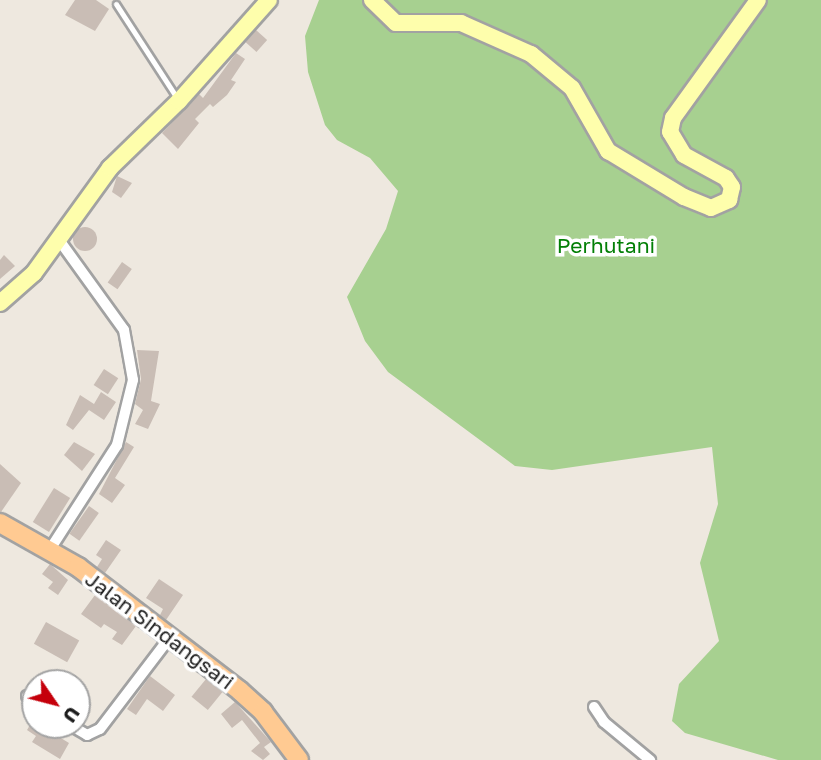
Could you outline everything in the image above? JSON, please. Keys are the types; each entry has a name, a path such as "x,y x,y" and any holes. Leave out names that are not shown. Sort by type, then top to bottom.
{"main road":[{"path":"0,303 34,273 93,187 179,101 269,0"},
{"path":"372,0 396,23 461,23 531,54 572,88 608,150 684,197 711,208 729,200 732,187 726,178 684,155 670,132 673,118 758,0"},
{"name":"Jalan Sindangsari","path":"0,523 108,588 170,636 263,712 299,760"}],"street":[{"path":"49,551 117,445 133,380 124,330 59,240"},
{"path":"91,733 100,729 170,636"},
{"path":"594,707 614,731 650,760"}],"lane":[{"path":"116,4 179,101"}],"green space":[{"name":"Perhutani","path":"319,0 821,0 821,760 778,760 685,733 672,721 679,684 719,641 700,563 718,504 712,447 552,470 515,466 388,372 365,341 347,297 386,229 398,191 370,158 337,140 325,125 308,72 305,36"}],"building":[{"path":"75,0 96,0 109,9 95,31 65,15"},
{"path":"256,30 267,40 256,52 245,42"},
{"path":"236,53 245,59 231,80 236,82 227,95 213,107 210,104 195,119 199,123 178,149 162,133 199,94 203,98"},
{"path":"117,176 132,183 121,198 112,192"},
{"path":"85,227 93,231 97,239 93,247 85,251 77,247 73,239 77,231"},
{"path":"4,255 15,266 0,279 0,260"},
{"path":"122,262 132,269 117,289 108,282"},
{"path":"137,350 159,351 151,401 160,404 148,429 135,424 143,410 135,404 141,379"},
{"path":"104,369 118,378 108,394 94,385"},
{"path":"101,392 116,402 104,420 89,410 73,430 66,425 80,395 94,404"},
{"path":"74,442 95,454 82,471 64,455"},
{"path":"126,442 134,447 115,478 125,485 112,503 99,494"},
{"path":"0,464 21,483 1,512 0,512"},
{"path":"54,488 70,498 49,532 33,522"},
{"path":"89,506 99,513 79,541 69,534"},
{"path":"106,540 121,550 105,573 97,567 102,559 96,555"},
{"path":"50,564 68,580 58,595 48,588 53,582 42,574"},
{"path":"159,579 183,595 166,620 160,615 163,609 146,598"},
{"path":"95,595 136,626 122,645 112,639 117,632 104,624 101,628 81,614"},
{"path":"46,622 79,640 67,662 34,644"},
{"path":"150,676 175,695 163,711 147,699 136,715 127,709"},
{"path":"206,679 222,692 208,710 192,697"},
{"path":"235,702 271,742 264,747 270,754 263,760 251,751 260,743 242,720 232,728 221,714"},
{"path":"34,739 62,739 69,743 60,759 32,742"}]}
